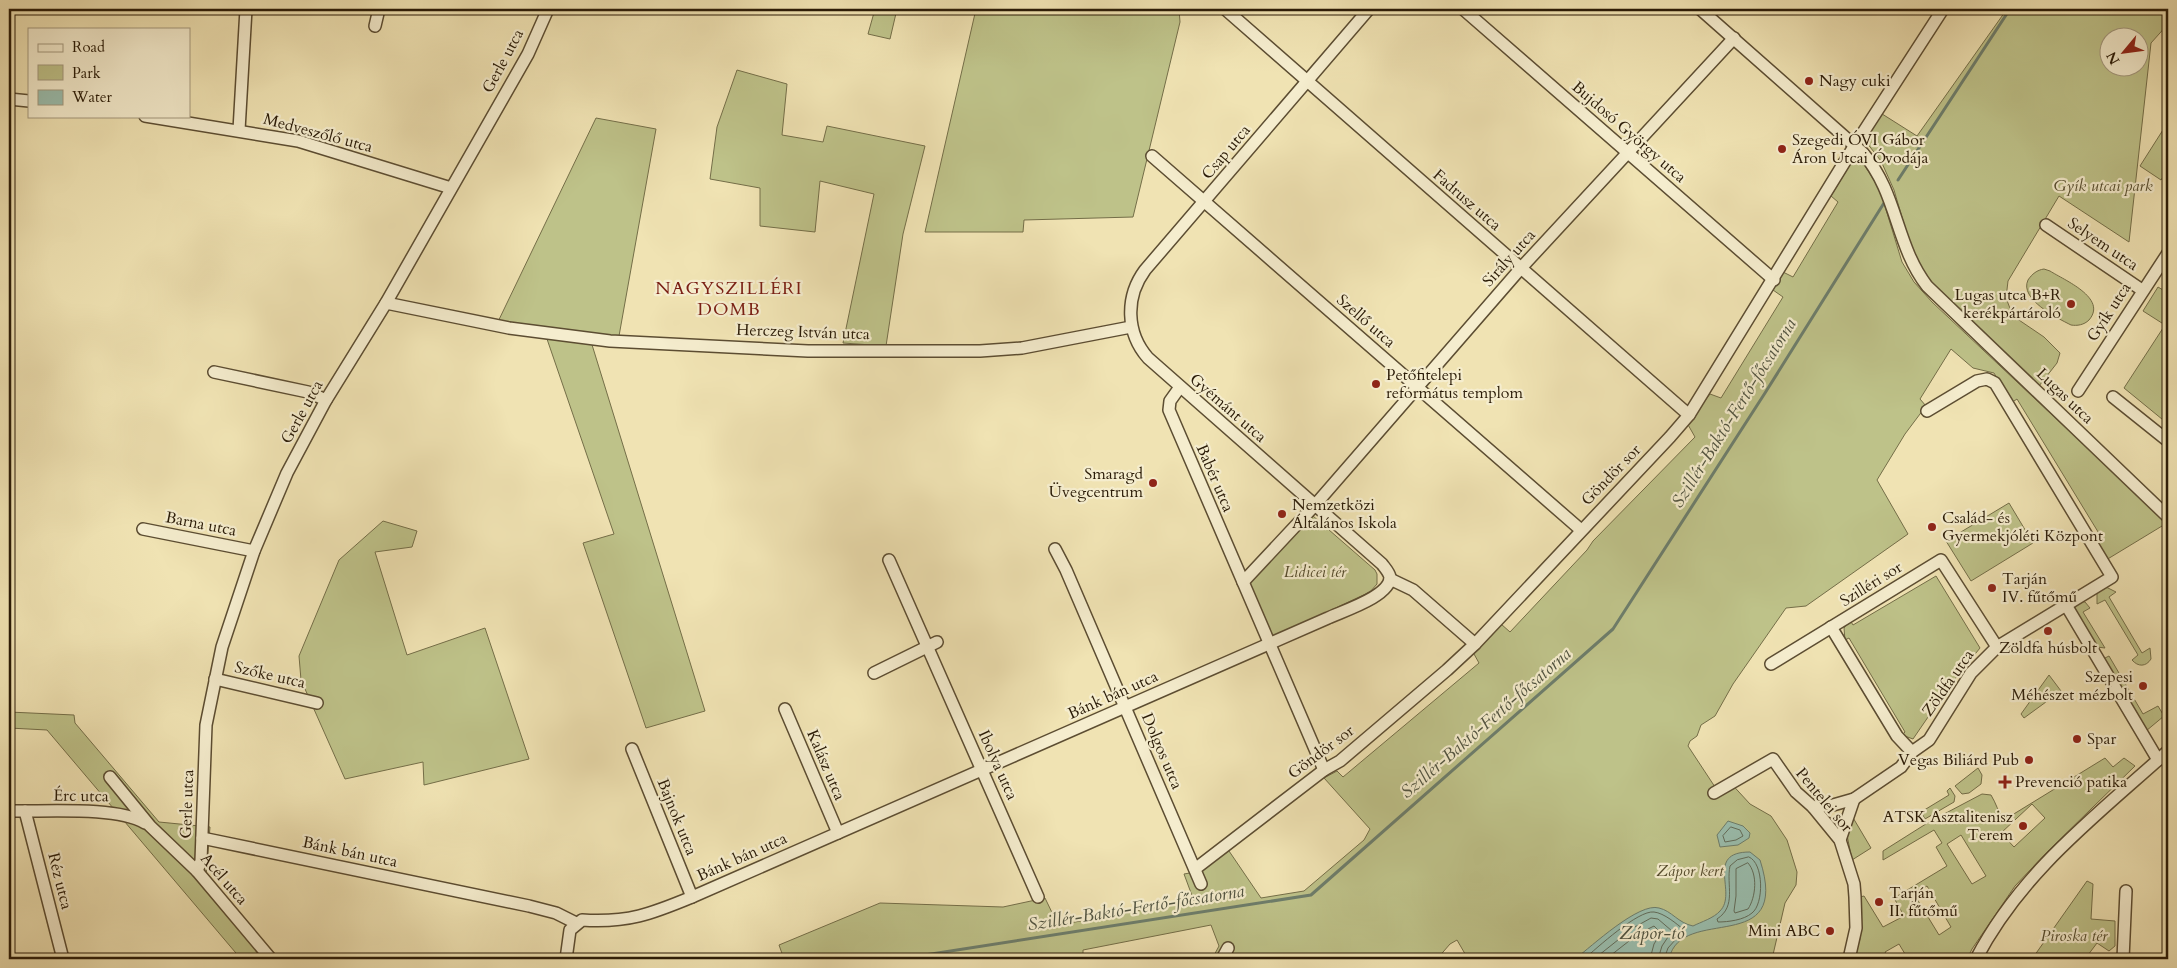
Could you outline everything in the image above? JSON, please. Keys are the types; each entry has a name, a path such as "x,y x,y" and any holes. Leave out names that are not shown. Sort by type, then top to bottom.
{"street":[{"path":"239,130 246,9"},
{"path":"375,26 379,9"},
{"name":"Gerle utca","path":"197,871 201,861 206,725 222,647 254,551 287,473 326,400 386,303 528,54 548,9"},
{"name":"Fadrusz utca","path":"1225,9 1689,415"},
{"name":"Csap utca","path":"1131,327 1132,295 1140,276 1369,9"},
{"name":"Bujdosó György utca","path":"1463,9 1774,280"},
{"name":"Lugas utca","path":"1700,9 1855,145 1881,178 1891,200 1912,264 1926,286 2168,517"},
{"name":"Göndör sor","path":"1195,869 1324,770 1340,761 1447,670 1475,644 1689,415 1774,280 1938,11"},
{"name":"Sirály utca","path":"1315,506 1521,268 1734,38"},
{"path":"9,99 28,101"},
{"name":"Medveszőlő utca","path":"158,118 298,141 451,188"},
{"name":"Szellő utca","path":"1152,156 1581,530"},
{"name":"Selyem utca","path":"2046,225 2142,290"},
{"name":"Gyík utca","path":"2078,391 2142,290 2168,253"},
{"name":"Herczeg István utca","path":"386,303 509,328 610,341 808,351 980,351 1022,348 1131,327"},
{"name":"Gyémánt utca","path":"1131,327 1137,344 1143,353 1315,506"},
{"path":"214,372 308,392 326,400"},
{"name":"Zöldfa utca","path":"1813,807 1833,805 1854,799 1901,767 1912,752 1929,740 1971,673 1997,647 2112,576 1995,383 1987,379 1977,381 1927,411"},
{"name":"Babér utca","path":"1180,387 1170,401 1169,410 1206,501 1243,582"},
{"name":"Lugas utca","path":"2113,397 2168,441"},
{"path":"1269,644 1375,597 1386,589 1390,579 1389,572 1382,564 1315,506 1243,582 1269,644 1324,770"},
{"name":"Barna utca","path":"143,529 254,551"},
{"name":"Dolgos utca","path":"1055,549 1126,707 1201,884"},
{"name":"Ibolya utca","path":"889,560 933,644 983,770 1038,898"},
{"name":"Szilléri sor","path":"1771,664 1941,560 1997,647"},
{"path":"1390,579 1413,590 1475,644"},
{"path":"2066,605 2158,760"},
{"path":"1832,627 1896,736 1912,752"},
{"path":"874,673 933,644"},
{"name":"Bánk bán utca","path":"202,838 528,906 556,913 576,924 582,920 610,922 628,920 648,915 692,897 1269,644"},
{"name":"Szőke utca","path":"215,679 317,702"},
{"name":"Kalász utca","path":"785,710 838,834"},
{"name":"Bajnok utca","path":"632,749 692,897"},
{"path":"1976,959 2010,903 2049,857 2168,751"},
{"name":"Pentelei sor","path":"1714,793 1773,759 1796,792 1813,807 1840,840 1854,884 1855,897 1856,928 1849,959"},
{"name":"Acél utca","path":"110,777 150,826 197,871 271,959"},
{"path":"1840,840 1854,799"},
{"name":"Érc utca","path":"9,811 116,813 134,816 150,826"},
{"name":"Réz utca","path":"25,811 63,959"},
{"path":"2123,959 2126,891"},
{"path":"566,959 570,930 576,924"},
{"path":"1222,959 1228,948"}],"green space":[{"path":"875,9 897,9 890,39 868,34"},
{"path":"976,9 1179,9 1180,22 1133,217 1024,220 1023,232 925,232"},
{"name":"Gyík utcai park","path":"2007,9 2168,9 2168,24 2151,43 2150,52 2150,28 2100,28 2100,78 2147,78 2129,242 2059,196 2008,281 2006,298 2013,316 2044,337 2060,353 2057,363 2039,386 1939,291 1922,270 1909,241 1894,190 1881,161 1863,138 1879,112 1917,136"},
{"path":"737,70 787,84 782,135 823,142 827,126 925,146 903,234 886,346 843,343 874,194 820,181 815,232 760,226 760,188 710,179 717,127"},
{"path":"596,118 656,129 619,336 589,335 705,711 646,728 583,543 614,534 547,339 494,330"},
{"path":"2168,122 2168,169 2161,180 2140,166"},
{"name":"Zápor kert","path":"1856,155 1880,190 1902,262 1914,282 1932,302 2167,523 2106,560 2097,544 2103,540 2017,399 2011,403 1994,373 1973,368 1951,349 1920,399 1926,406 1905,434 1877,480 1908,534 1806,606 1786,608 1733,684 1715,716 1701,725 1697,736 1690,741 1688,746 1715,787 1727,779 1750,804 1771,816 1787,840 1797,872 1796,885 1785,903 1772,959 1468,959 1457,940 1450,944 1437,959 1212,959 1219,946 1211,925 1083,950 1083,959 784,959 779,945 880,903 1003,907 1045,898 1058,925 1194,901 1184,874 1197,871 1209,865 1230,847 1229,851 1261,898 1304,891 1364,840 1370,829 1324,778 1337,771 1343,777 1479,663 1474,654 1501,624 1510,632 1587,550 1593,541 1695,437 1687,423 1710,394 1721,398 1783,297 1773,290 1783,272 1793,277 1838,202 1831,196"},
{"path":"2044,269 2074,285 2089,297 2093,304 2093,312 2087,322 2080,325 2071,325 2049,313 2034,301 2027,287 2028,280 2039,270"},
{"path":"2158,287 2168,293 2168,424 2124,388 2165,325 2143,311"},
{"path":"2009,503 2033,543 1971,581 1946,541"},
{"name":"Lidicei tér","path":"1313,516 1375,570 1377,584 1370,592 1271,638 1249,581"},
{"path":"383,521 417,531 412,547 375,552 407,655 485,628 529,759 424,785 423,762 345,779 301,680 299,656 339,560"},
{"path":"1936,576 1980,648 1950,685 1913,739 1902,735 1905,732 1849,638 1845,640 1844,628 1850,620 1853,625"},
{"path":"2106,587 2116,592 2109,597 2142,653 2150,648 2151,659 2147,664 2139,665 2132,660 2138,655 2105,600 2097,604 2097,592"},
{"path":"2081,601 2085,602 2090,608 2083,612 2105,648 2097,647 2075,612 2075,606"},
{"path":"2109,656 2143,714 2158,706 2164,716 2146,731 2103,659"},
{"path":"2049,675 2061,691 2024,718 2021,714"},
{"path":"9,712 74,715 75,723 159,822 210,827 206,876 278,959 241,959 47,730 9,728"},
{"path":"2105,758 2113,767 2124,758 2135,766 2015,886 1967,959 1908,959 1899,944 1885,952 1889,959 1854,959 1860,939 1860,897 1864,896 1883,927 1904,916 1894,898 1947,866 1936,847 1942,843 1934,830 1883,860 1883,851 1929,822 1982,794 1991,795 2004,820","holes":["2032,804 2045,818 2014,847 2001,833","1961,835 1986,876 1972,884 1947,844","1927,886 1951,927 1939,935 1914,894"]},
{"path":"1978,768 1982,775 1981,784 1969,793 1962,794 1955,786"},
{"path":"1950,788 1955,796 1954,802 1925,819 1921,812 1949,795 1947,791"},
{"path":"1852,816 1871,848 1852,860 1847,835"},
{"name":"Piroska tér","path":"2087,881 2093,884 2091,919 2115,921 2115,946 2109,951 2097,943 2085,959 2032,959"}],"water":[{"path":"1728,821 1743,826 1750,833 1749,838 1738,845 1720,847 1717,835"},
{"name":"Zápor-tó","path":"1750,852 1760,860 1766,890 1761,909 1748,920 1731,926 1693,934 1678,943 1669,959 1575,959 1616,926 1650,908 1664,910 1693,926 1714,916 1725,903 1725,866 1728,859 1736,854"}],"waterway":[{"name":"Szillér-Baktó-Fertő-főcsatorna","path":"1898,180 2010,9"},
{"name":"Szillér-Baktó-Fertő-főcsatorna","path":"899,959 1311,895 1613,629 1765,393 1884,203"}],"place":[{"name":"Nagy cuki","path":"1809,81"},
{"name":"Szegedi ÓVI Gábor Áron Utcai Óvodája","path":"1782,149"},
{"name":"Lugas utca B+R kerékpártároló","path":"2071,304"},
{"name":"Petőfitelepi református templom","path":"1376,384"},
{"name":"Smaragd Üvegcentrum","path":"1153,483"},
{"name":"Nemzetközi Általános Iskola","path":"1282,514"},
{"name":"Család- és Gyermekjóléti Központ","path":"1932,527"},
{"name":"Tarján IV. fűtőmű","path":"1992,588"},
{"name":"Zöldfa húsbolt","path":"2048,631"},
{"name":"Szepesi Méhészet mézbolt","path":"2143,686"},
{"name":"Spar","path":"2077,739"},
{"name":"Vegas Biliárd Pub","path":"2029,760"},
{"name":"Prevenció patika","path":"2005,782"},
{"name":"ATSK Asztalitenisz Terem","path":"2023,826"},
{"name":"Tarján II. fűtőmű","path":"1879,902"},
{"name":"Mini ABC","path":"1830,931"}],"district":[{"name":"NAGYSZILLÉRI DOMB","path":"729,298"}]}
